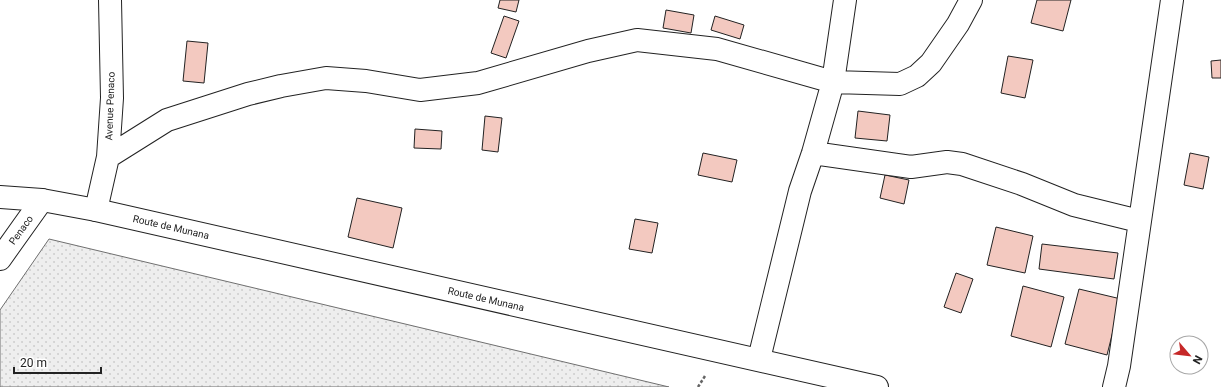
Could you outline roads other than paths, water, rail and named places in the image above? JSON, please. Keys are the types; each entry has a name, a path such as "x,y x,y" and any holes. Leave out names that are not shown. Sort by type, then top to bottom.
{"street":[{"name":"Avenue Penaco","path":"96,210 108,157 112,98 110,0"},
{"path":"759,359 800,191 813,153 833,82 844,0"},
{"path":"108,157 167,120 248,94 281,86 326,78 366,81 420,90 478,83 588,52 637,40 717,49 833,82 900,84 917,76 930,63 958,24 971,0"},
{"path":"1114,387 1119,366 1172,0"},
{"path":"813,153 911,167 947,162 962,164 1022,184 1074,205 1139,221"},
{"name":"Route de Munana","path":"0,196 42,200 96,210 759,359 877,387"},
{"name":"Penaco","path":"0,259 42,200"}]}
